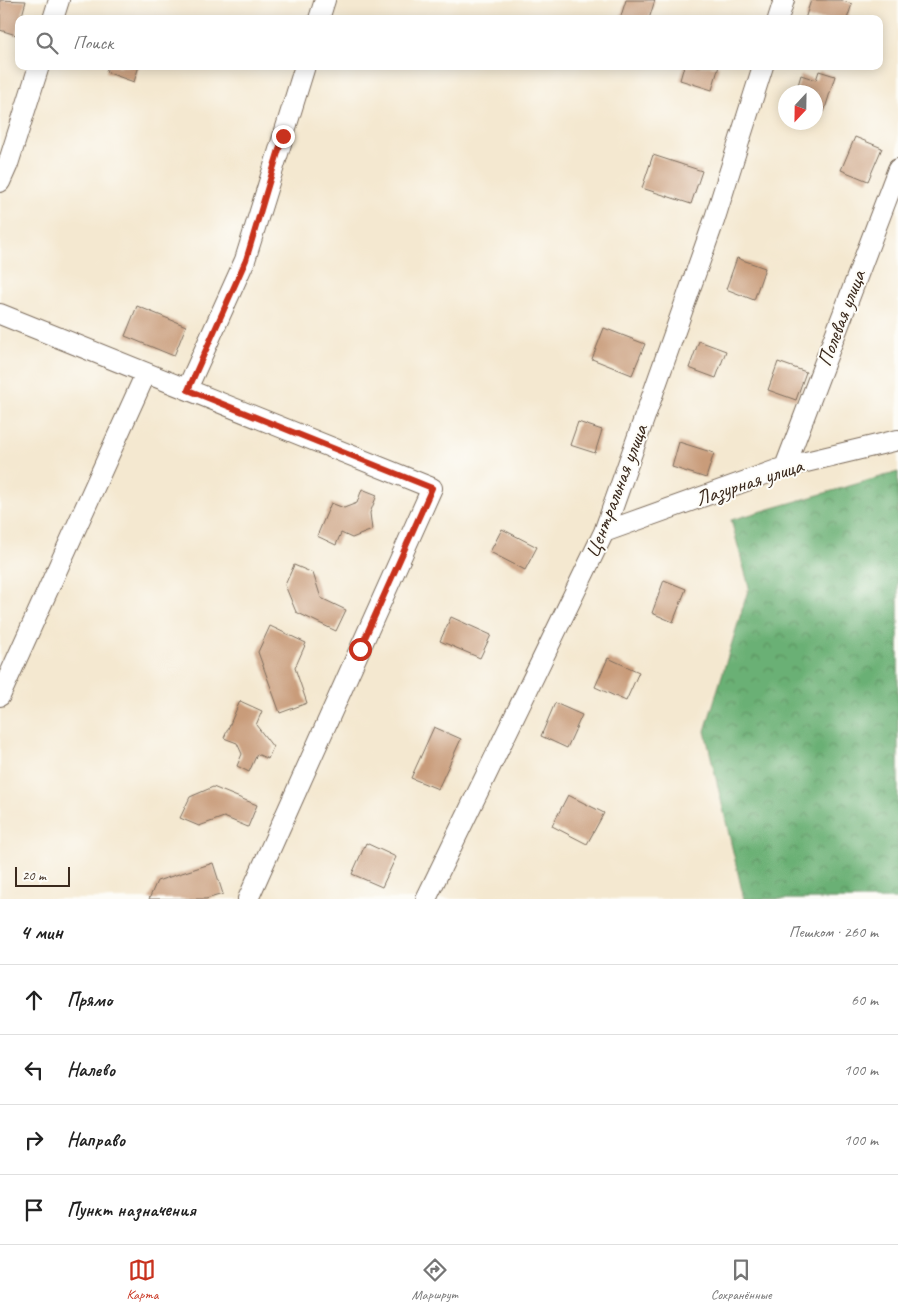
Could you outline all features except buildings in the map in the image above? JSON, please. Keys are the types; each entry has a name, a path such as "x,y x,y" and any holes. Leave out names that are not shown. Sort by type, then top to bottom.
{"street":[{"path":"54,15 59,0"},
{"path":"320,15 325,0"},
{"path":"779,15 784,0"},
{"path":"0,182 8,164 37,70"},
{"path":"188,390 246,260 304,70"},
{"name":"Центральная улица","path":"426,899 604,532 714,221 762,70"},
{"name":"Полевая улица","path":"785,467 898,169"},
{"path":"0,314 432,488 248,899"},
{"path":"0,696 146,373"},
{"name":"Лазурная улица","path":"604,532 785,467 898,440"}],"green space":[{"path":"898,472 898,899 744,899 705,731 749,587 731,520"}],"route":[{"path":"283,136 246,260 188,390 432,488 360,649"}]}
